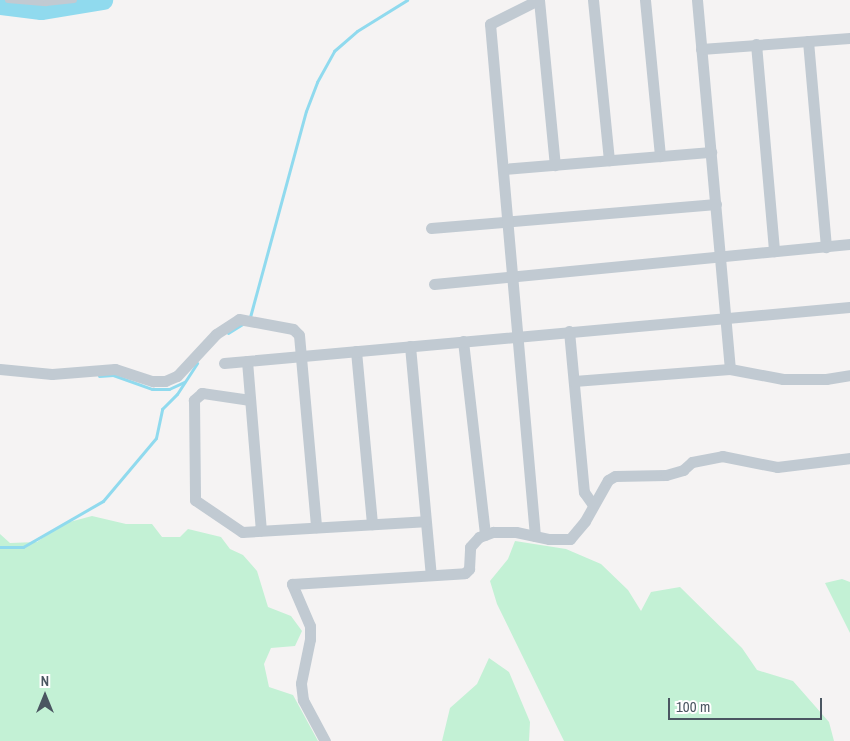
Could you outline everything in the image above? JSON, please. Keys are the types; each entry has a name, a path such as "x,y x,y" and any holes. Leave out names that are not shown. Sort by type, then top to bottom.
{"street":[{"path":"535,536 490,24 538,0 555,165"},
{"path":"593,0 608,160"},
{"path":"645,0 660,156"},
{"path":"697,0 730,369"},
{"path":"701,48 850,38"},
{"path":"808,41 826,247"},
{"path":"756,44 774,251"},
{"path":"503,169 711,152"},
{"path":"431,228 716,204"},
{"path":"434,284 850,244"},
{"path":"224,363 850,307"},
{"path":"0,369 52,374 115,369 153,381 165,381 177,376 216,334 249,320 293,329 299,335 316,527"},
{"path":"569,332 584,492 593,505"},
{"path":"462,341 485,535"},
{"path":"410,346 431,575"},
{"path":"356,351 372,524"},
{"path":"247,361 260,530"},
{"path":"574,381 730,369 784,379 826,379 850,375"},
{"path":"250,400 202,393 194,400 195,500 242,532 426,521"},
{"path":"325,741 303,700 301,683 310,640 310,626 292,592 292,584 465,573 470,569 470,547 485,535 516,532 535,536 570,539 585,521 608,480 614,476 666,475 703,459 722,456 777,467 850,458"}],"lane":[{"path":"8,0 46,3 74,0"}],"green space":[{"path":"92,516 126,524 152,524 162,537 180,537 188,529 221,537 230,549 243,555 257,571 268,607 291,616 302,631 295,646 271,648 264,664 269,687 293,695 318,741 0,741 0,534 10,543 37,542 62,524"},
{"path":"515,541 566,549 601,564 628,590 641,611 651,592 680,587 742,648 757,670 793,681 829,722 834,741 564,741 497,604 490,581 508,559"},
{"path":"842,579 850,582 850,633 825,583"},
{"path":"489,658 509,672 530,722 529,741 442,741 450,708 477,684"}],"waterway":[{"path":"0,5 41,10 103,0"},
{"path":"250,317 306,111 317,82 334,51 357,31 407,0"},
{"path":"228,333 244,323"},
{"path":"0,547 23,547 103,501 156,438 162,409 177,394 197,363"},
{"path":"99,376 113,375 152,389 169,389 184,382"}]}
